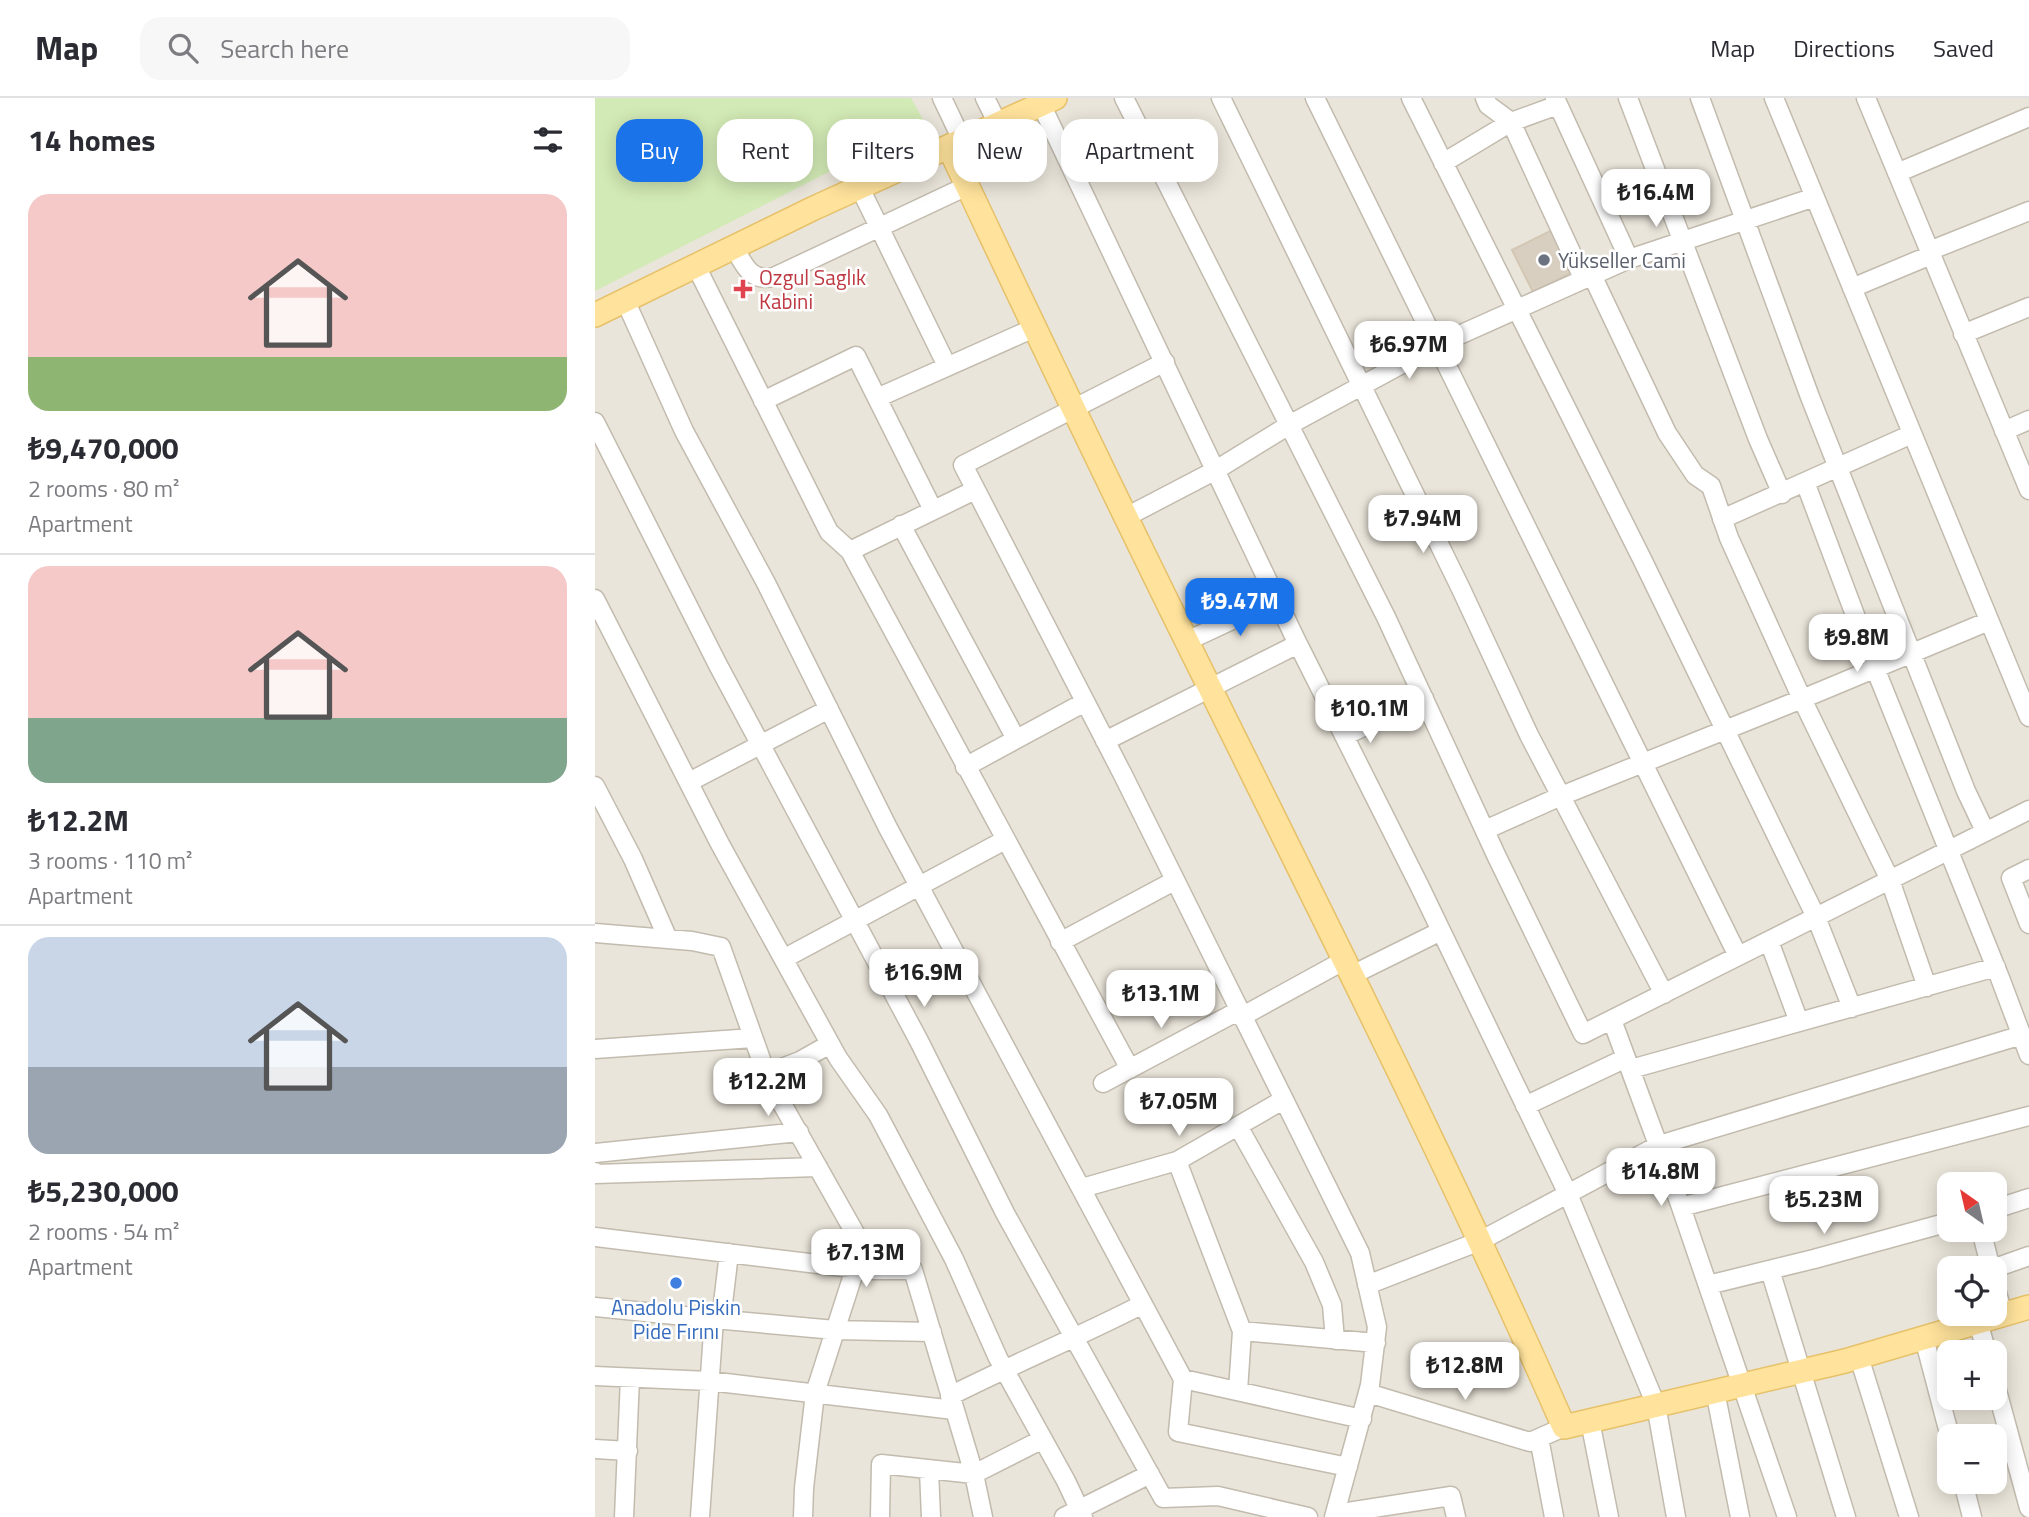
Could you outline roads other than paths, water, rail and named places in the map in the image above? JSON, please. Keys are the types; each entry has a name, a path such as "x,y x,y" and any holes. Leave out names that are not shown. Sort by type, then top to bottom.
{"main road":[{"path":"1009,119 1048,101"},
{"path":"595,315 953,145"},
{"path":"966,182 1073,410 1480,1241 1563,1427 1859,1357 1964,1326"},
{"path":"2007,1314 2029,1307"}],"street":[{"path":"942,98 953,137"},
{"path":"985,98 996,119"},
{"path":"1124,98 1386,618 1583,1034 2029,810"},
{"path":"1221,98 1561,796 1664,994"},
{"path":"1315,98 1640,763 1738,956"},
{"path":"1411,98 1816,917 1852,1008"},
{"path":"1485,98 1488,105 1511,121 1667,433 1695,475 1710,486 1722,519 1803,699 1890,880 1927,987"},
{"path":"1628,98 1758,439 1782,494"},
{"path":"1700,98 1837,466 1966,791 1985,831"},
{"path":"1774,98 2029,717"},
{"path":"1866,98 2029,491"},
{"path":"1048,101 1165,362 1298,644 1568,1194 1655,1405 1676,1517"},
{"path":"1443,163 1511,121 1557,101 1629,259"},
{"path":"1897,173 2029,117"},
{"path":"734,247 747,271 757,277 768,278 967,186"},
{"path":"860,188 947,366"},
{"path":"1126,517 1216,470 1289,425 1437,345 1629,259 1815,197"},
{"path":"1852,288 2029,211"},
{"path":"696,266 829,532 850,551 1130,1069"},
{"path":"625,300 684,431 766,583 920,886 1183,1379 1178,1432 1348,1467"},
{"path":"1963,334 2029,307"},
{"path":"877,398 1034,328"},
{"path":"763,401 856,356 933,510"},
{"path":"1165,362 963,465 1105,741 1360,1253 1377,1327 1368,1393 1335,1516 1451,1496 1456,1517"},
{"path":"2004,431 2029,420"},
{"path":"595,422 760,745 919,1041 1006,1213 1163,1498 1218,1496 1308,1517"},
{"path":"1722,519 1912,434"},
{"path":"1805,482 1875,668 2029,1055"},
{"path":"850,551 975,490"},
{"path":"901,526 1016,739"},
{"path":"595,598 720,844 830,1044 884,1127 954,1259 1003,1369 1043,1439 1075,1515 1150,1474"},
{"path":"1187,641 1277,599"},
{"path":"1485,830 1640,763 1803,699 1989,621"},
{"path":"1105,741 1298,644"},
{"path":"1344,736 1424,698"},
{"path":"965,767 1085,702"},
{"path":"689,782 829,709"},
{"path":"595,786 633,859 668,939"},
{"path":"785,958 1005,840"},
{"path":"2029,869 2011,878 2029,923"},
{"path":"1060,942 1174,881"},
{"path":"1103,1083 1240,1014 1348,967 1441,931"},
{"path":"595,933 721,947 766,1074 860,1242 861,1269 835,1330 815,1393 803,1517"},
{"path":"1769,941 1799,1022"},
{"path":"1525,1106 1629,1064 1852,1008 1996,967"},
{"path":"1612,1020 1681,1207 1787,1517"},
{"path":"1367,1285 1480,1241 1659,1145 2022,1035"},
{"path":"595,1049 753,1038"},
{"path":"766,1074 800,1061 830,1044"},
{"path":"1082,1188 1177,1161 1283,1100"},
{"path":"1681,1207 2029,1116"},
{"path":"1238,1126 1314,1262 1332,1305 1335,1340"},
{"path":"595,1153 799,1132"},
{"path":"1177,1161 1242,1331 1238,1391"},
{"path":"595,1172 818,1167"},
{"path":"2007,1205 2029,1198"},
{"path":"1708,1285 1937,1225"},
{"path":"595,1237 861,1269 913,1270 974,1475 983,1517"},
{"path":"700,1517 709,1381 729,1253"},
{"path":"2007,1264 2029,1256"},
{"path":"1770,1270 1846,1517"},
{"path":"595,1376 709,1381 815,1393 952,1403 1003,1369 1075,1339 1143,1304"},
{"path":"595,1307 835,1330 932,1332"},
{"path":"1242,1331 1375,1343"},
{"path":"1924,1338 1947,1424"},
{"path":"1859,1357 1909,1517"},
{"path":"624,1517 630,1378"},
{"path":"1183,1379 1361,1419"},
{"path":"1715,1391 1740,1517"},
{"path":"1368,1393 1530,1442 1563,1427"},
{"path":"2002,1410 2029,1508"},
{"path":"1590,1421 1609,1517"},
{"path":"1539,1438 1554,1517"},
{"path":"880,1517 881,1464 974,1475 1043,1439"},
{"path":"595,1449 628,1451"},
{"path":"929,1470 931,1517"},
{"path":"1966,1494 1972,1517"}],"place":[{"name":"Yükseller Cami","path":"1544,260"},
{"name":"Ozgul Saglık Kabini","path":"743,289"},
{"name":"Anadolu Piskin Pide Fırını","path":"676,1283"}]}
